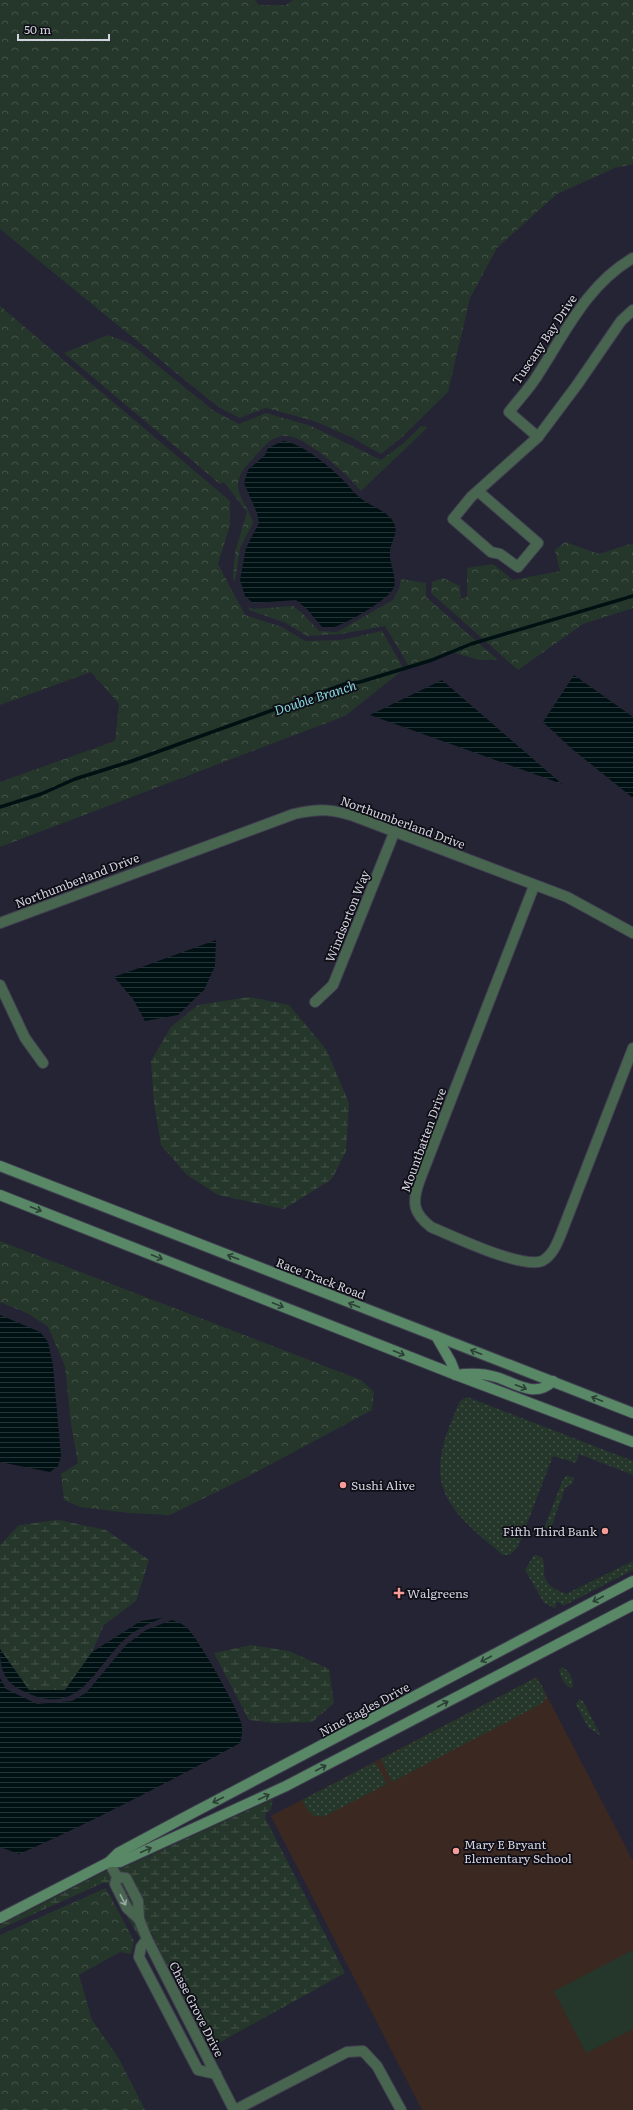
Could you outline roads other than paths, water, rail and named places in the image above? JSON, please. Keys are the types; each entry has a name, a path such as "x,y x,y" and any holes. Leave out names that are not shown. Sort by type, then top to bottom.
{"main road":[{"name":"Race Track Road","path":"0,1166 633,1413"},
{"path":"0,1195 456,1376 633,1442"},
{"path":"436,1336 451,1362 456,1376"},
{"path":"456,1376 471,1373 485,1374 534,1390 548,1386 553,1381"},
{"name":"Nine Eagles Drive","path":"0,1918 109,1862 118,1853 278,1770 633,1581"},
{"name":"Nine Eagles Drive","path":"109,1862 120,1862 286,1786 530,1657 633,1605"},
{"path":"278,1770 286,1786"}],"street":[{"name":"Tuscany Bay Drive","path":"538,437 509,412 538,375 589,294 624,263 633,258"},
{"path":"478,492 538,543 518,567 500,554 491,552 453,519 471,497 538,437 578,385 621,321 633,310"},
{"name":"Northumberland Drive","path":"0,923 294,814 315,809 336,810 566,897 633,933"},
{"name":"Windsorton Way","path":"315,1002 333,985 394,833"},
{"name":"Mountbatten Drive","path":"534,886 415,1195 415,1208 420,1219 431,1227 506,1257 531,1263 543,1260 554,1250 633,1048"},
{"path":"0,985 24,1038 43,1064"},
{"name":"Chase Grove Drive","path":"109,1862 117,1877 126,1878 138,1901 139,1918 147,1939 235,2110"},
{"path":"147,1939 141,1947 139,1957 198,2070 216,2074"},
{"path":"235,2110 347,2052 363,2051 377,2066 401,2110"}],"waterway":[{"name":"Double Branch","path":"0,807 41,794 75,779 132,761 345,684 360,682 432,660 471,644 633,596"}],"place":[{"name":"Sushi Alive","path":"343,1485"},
{"name":"Fifth Third Bank","path":"605,1531"},
{"name":"Walgreens","path":"399,1593"},
{"name":"Mary E Bryant Elementary School","path":"456,1851"}]}
